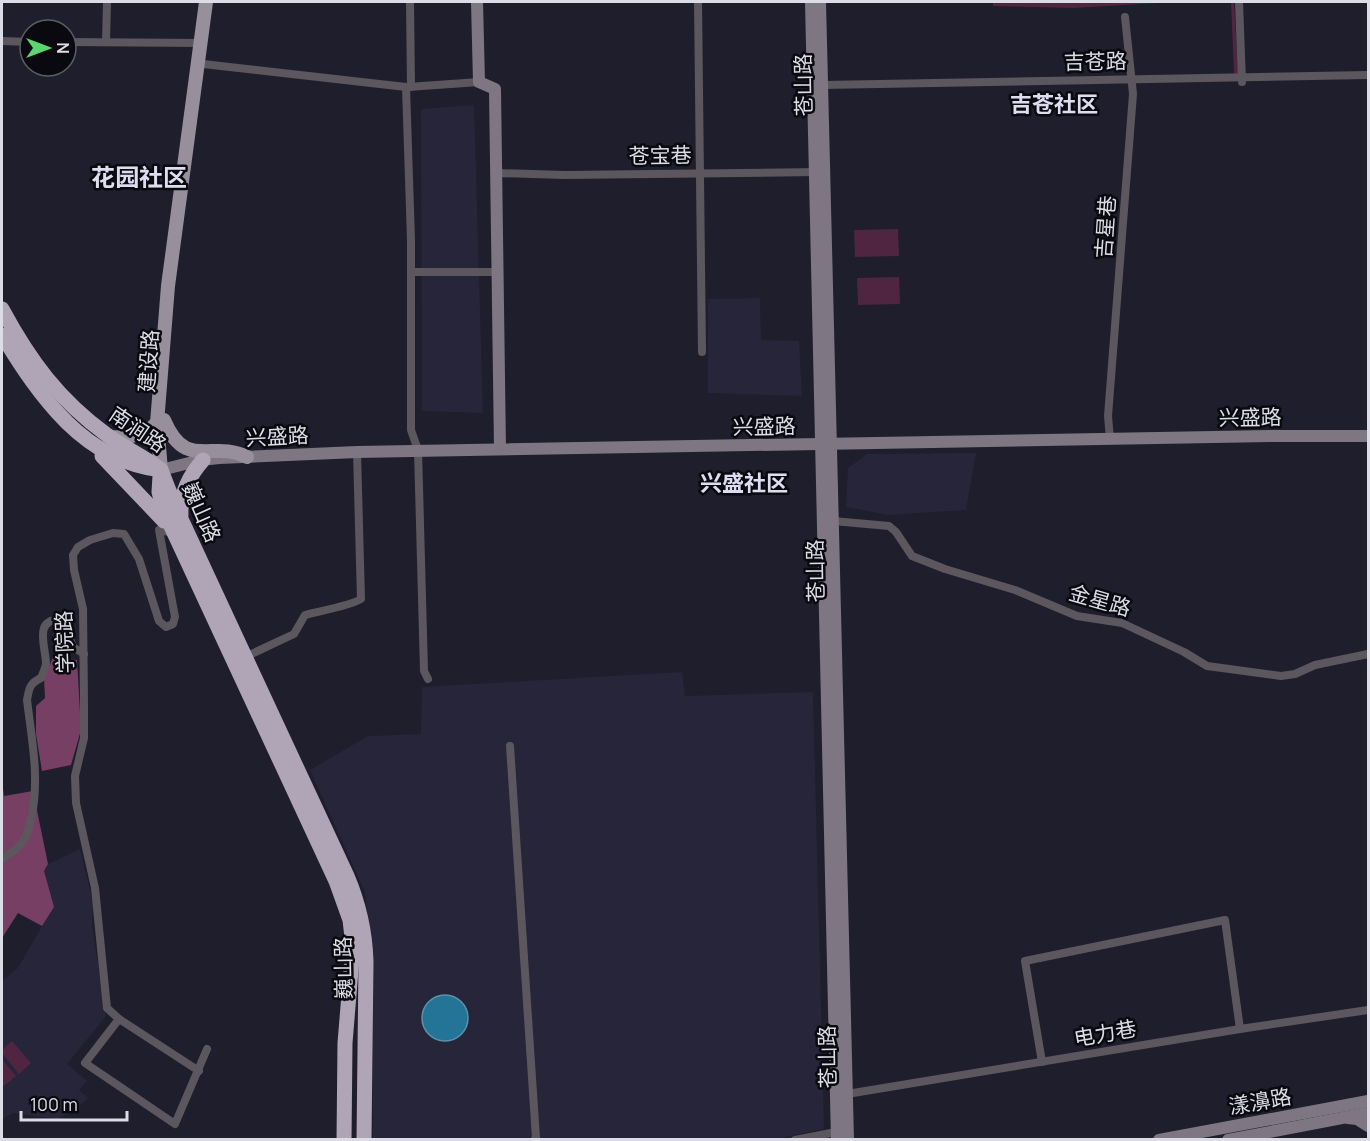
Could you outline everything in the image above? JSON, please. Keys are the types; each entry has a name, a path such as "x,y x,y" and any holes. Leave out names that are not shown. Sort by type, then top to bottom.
{"highway":[{"name":"南涧路","path":"2,309 4,330 26,373 44,397 103,452 137,466 161,470"},
{"name":"南涧路","path":"4,330 32,360 59,395 109,437 145,456 161,470"},
{"path":"86,438 154,510 166,532"},
{"path":"181,518 184,492 191,475 203,460"},
{"name":"巍山路","path":"161,470 181,518 347,876 354,910 353,936 359,970 364,1140"},
{"name":"巍山路","path":"161,470 159,486 166,532 336,881 354,910"},
{"name":"巍山路","path":"342,1137 345,1043 359,970"}],"main road":[{"name":"建设路","path":"161,470 164,452 161,422 168,286 206,2"},
{"name":"建设路","path":"161,422 175,284 211,2"},
{"path":"477,2 479,82 495,89 500,449"},
{"name":"苍山路","path":"811,2 820,172 837,1136"},
{"name":"苍山路","path":"820,2 823,87 820,172"},
{"path":"109,437 137,435 161,422 189,451 232,452 246,457"},
{"name":"兴盛路","path":"161,470 203,460 418,450 1368,435"},
{"name":"苍山路","path":"826,444 833,521 848,1140"},
{"path":"1368,1090 1345,1111 1368,1126"},
{"name":"漾濞路","path":"1228,1140 1345,1111 1368,1101"},
{"name":"漾濞路","path":"1159,1140 1345,1111 1368,1113"}],"street":[{"path":"106,42 107,2"},
{"path":"410,2 407,87 411,272 411,430 418,450 424,671 428,679"},
{"path":"698,2 702,352"},
{"path":"1239,2 1242,79"},
{"name":"吉星巷","path":"1110,439 1108,416 1133,94 1125,18"},
{"path":"2,41 18,42"},
{"path":"78,42 201,43"},
{"path":"203,64 407,87 479,82"},
{"name":"吉苍路","path":"823,87 1368,75"},
{"name":"吉苍路","path":"1242,79 1368,81"},
{"name":"苍宝巷","path":"496,173 565,175 820,172"},
{"path":"411,272 497,272"},
{"path":"245,657 294,634 305,615 343,604 353,604 361,598 357,452"},
{"name":"金星路","path":"833,521 889,526 896,532 912,556 945,569 1015,590 1077,616 1122,623 1208,666 1281,676 1295,674 1315,665 1368,654"},
{"name":"学院路","path":"119,1019 107,1008 95,888 76,803 75,776 84,738 84,654 83,609 73,555 78,547 90,540 113,533 124,534 140,560 159,621 166,627 173,624 175,617 166,532"},
{"path":"2,859 23,842 29,828 34,803 37,780 27,700 29,688 33,682 41,678 46,666 42,632 47,624 63,620 73,647 84,654"},
{"path":"510,746 536,1138 534,1140"},
{"path":"1042,1062 1024,961 1225,920 1240,1029"},
{"name":"电力巷","path":"847,1094 1368,1010"},
{"path":"199,1071 119,1019 85,1063 175,1124 199,1071 207,1049"},
{"path":"795,1140 837,1136"}],"shaded area":[{"path":"993,2 1175,2 1073,8 993,6"},
{"path":"1231,2 1234,2 1238,74 1234,74"},
{"path":"474,105 483,413 422,411 421,109"},
{"path":"898,229 899,256 855,257 854,230"},
{"path":"899,277 900,304 858,305 857,278"},
{"path":"760,298 761,340 799,341 802,396 708,393 708,299"},
{"path":"976,453 966,510 888,515 846,507 848,468 867,454"},
{"path":"53,657 77,660 81,730 71,765 42,771 36,734 36,706 45,698 44,679"},
{"path":"682,672 685,696 813,692 824,1129 772,1140 373,1139 373,990 365,892 310,770 368,736 421,734 422,687"},
{"path":"2,781 4,796 33,791 48,864 44,871 54,907 42,926 18,913 2,938"},
{"path":"80,849 93,903 92,925 106,1016 67,1064 87,1081 79,1090 88,1098 72,1112 57,1119 13,1113 2,1119 2,981 18,968 53,907 44,871 48,864"},
{"path":"12,1041 31,1063 19,1074 2,1053 2,1050"},
{"path":"2,1059 16,1076 4,1086 2,1083"}],"water":[{"path":"445,995 454,996 462,1001 467,1009 467,1027 462,1035 454,1040 445,1041 436,1040 428,1035 423,1027 422,1018 423,1009 428,1001 436,996"}],"district":[{"name":"吉苍社区","path":"1054,104"},
{"name":"花园社区","path":"139,176"},
{"name":"兴盛社区","path":"744,483"}]}
